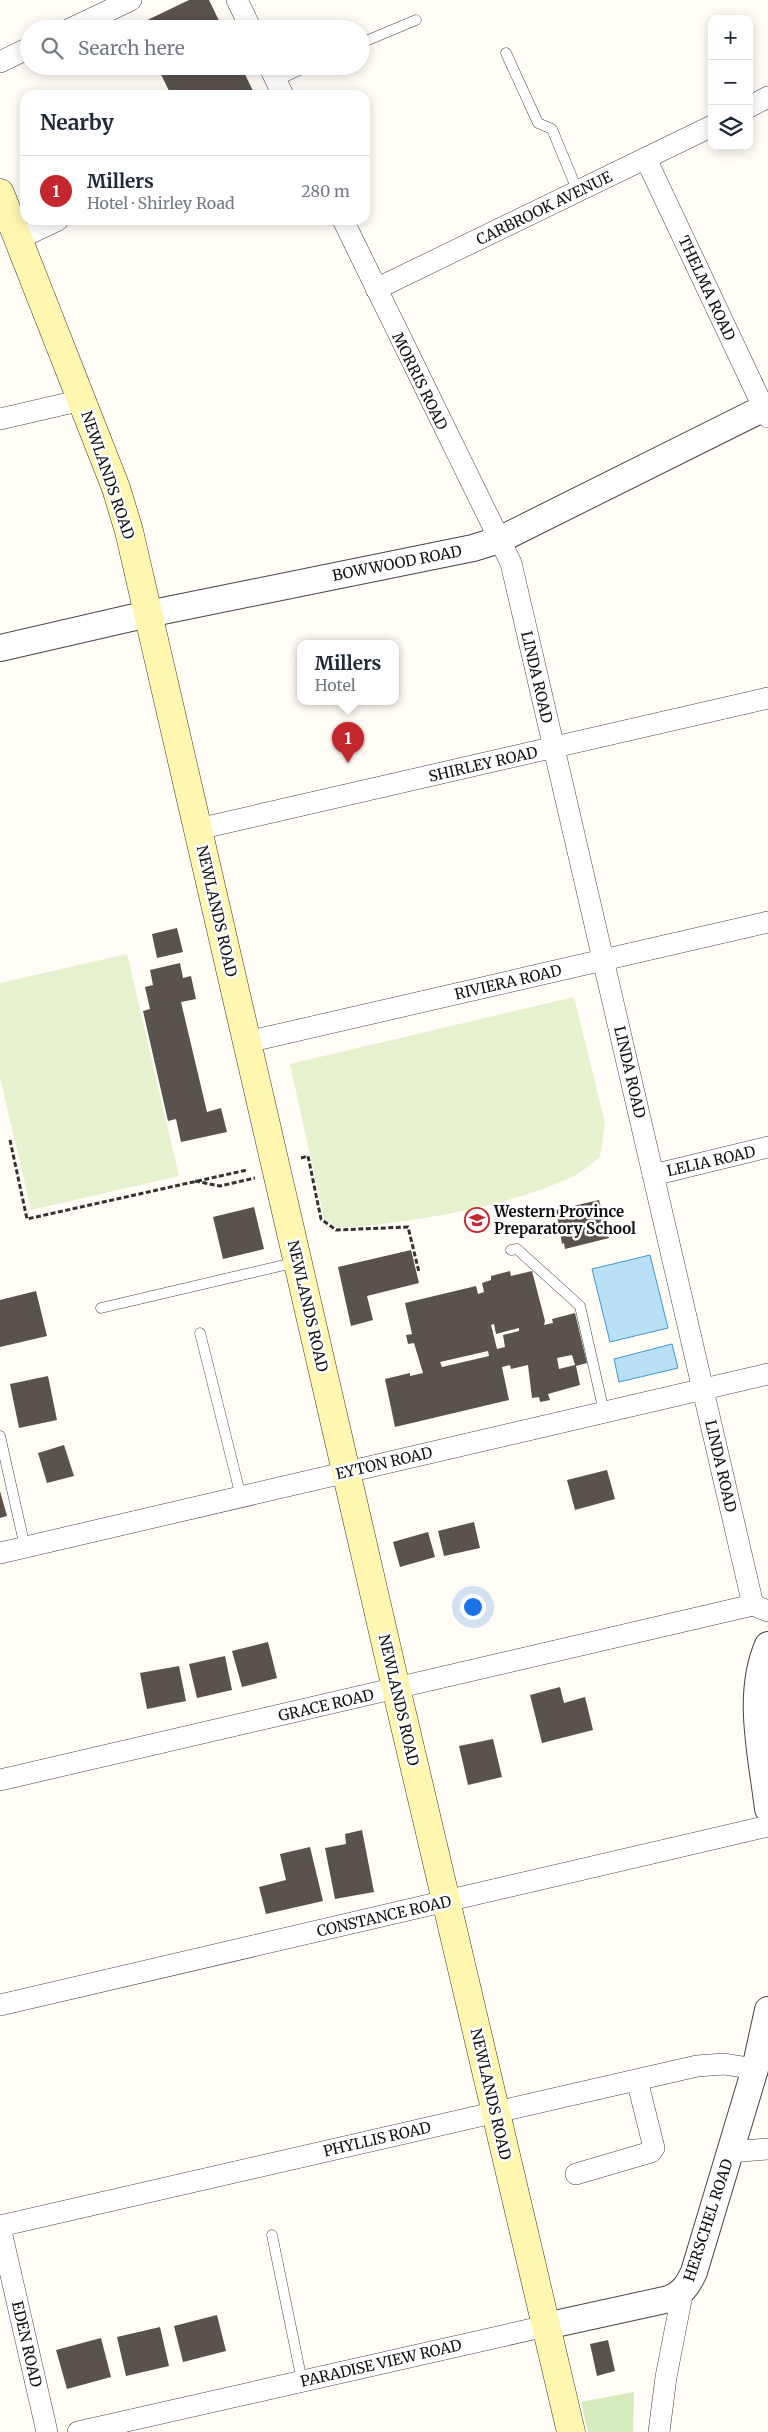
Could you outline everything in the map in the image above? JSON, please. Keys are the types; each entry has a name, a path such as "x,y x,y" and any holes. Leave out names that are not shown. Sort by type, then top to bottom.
{"main road":[{"name":"NEWLANDS ROAD","path":"0,193 116,488 148,614 396,1688 571,2432"}],"street":[{"path":"89,20 131,0"},
{"path":"237,0 246,20"},
{"path":"0,62 20,52"},
{"path":"753,105 768,97"},
{"name":"CARBROOK AVENUE","path":"376,289 708,128"},
{"name":"THELMA ROAD","path":"646,159 767,410"},
{"path":"18,239 47,225"},
{"name":"MORRIS ROAD","path":"345,225 499,540"},
{"path":"0,419 82,400"},
{"name":"BOWWOOD ROAD","path":"0,648 148,614 473,548 499,540 767,410"},
{"name":"LINDA ROAD","path":"499,540 511,564 653,1175 704,1388 760,1608"},
{"name":"SHIRLEY ROAD","path":"198,829 768,698"},
{"name":"RIVIERA ROAD","path":"247,1042 768,922"},
{"name":"LELIA ROAD","path":"653,1175 768,1147"},
{"name":"EYTON ROAD","path":"0,1553 768,1374"},
{"name":"GRACE ROAD","path":"0,1780 396,1688 760,1608"},
{"path":"768,1645 762,1663 757,1695 768,1809"},
{"name":"CONSTANCE ROAD","path":"0,2005 768,1826"},
{"name":"HERSCHEL ROAD","path":"659,2432 662,2400 683,2290 694,2272 755,2069 768,2010"},
{"name":"PHYLLIS ROAD","path":"0,2226 697,2066 724,2064 755,2069"},
{"path":"576,2174 651,2152 654,2148 637,2080"},
{"path":"730,2152 768,2149"},
{"name":"EDEN ROAD","path":"0,2226 47,2432"},
{"name":"PARADISE VIEW ROAD","path":"78,2432 669,2299 683,2290"}],"lane":[{"path":"370,39 416,20"},
{"path":"506,53 538,123 552,129 578,192"},
{"path":"276,81 289,75"},
{"path":"511,1250 517,1249 580,1306 604,1412"},
{"path":"101,1308 298,1262"},
{"path":"200,1333 241,1497"},
{"path":"0,1436 25,1547"},
{"path":"272,2235 302,2381"}],"path":[{"path":"10,1140 27,1219 192,1180 247,1170"},
{"path":"301,1158 308,1156 321,1219 336,1230 408,1227 419,1272"},
{"path":"192,1180 220,1186 261,1177"}],"green space":[{"path":"127,954 179,1176 31,1210 0,1077 0,983"},
{"path":"574,997 605,1123 600,1157 576,1175 550,1186 491,1205 459,1212 365,1226 336,1228 324,1218 290,1064"},
{"path":"634,2392 633,2432 588,2432 581,2402"}],"water":[{"path":"650,1255 668,1328 610,1342 592,1269"},
{"path":"672,1344 678,1368 619,1382 614,1359"}],"building":[{"path":"189,0 209,0 219,20 147,20"},
{"path":"161,75 245,75 253,90 169,90"},
{"path":"177,928 183,952 157,958 152,934"},
{"path":"180,963 183,978 191,976 196,999 181,1002 207,1112 221,1108 227,1132 181,1142 176,1119 168,1121 143,1011 150,1009 145,987 153,985 150,970"},
{"path":"599,1200 609,1238 565,1249 564,1243 562,1244 556,1210"},
{"path":"254,1207 264,1249 223,1259 213,1217"},
{"path":"411,1250 419,1283 367,1296 373,1320 351,1326 338,1267"},
{"path":"510,1271 511,1276 532,1271 545,1321 544,1325 553,1323 552,1319 575,1313 587,1363 576,1366 580,1385 548,1394 550,1400 540,1402 539,1397 532,1398 528,1365 511,1369 510,1365 502,1367 509,1400 395,1427 385,1379 410,1373 410,1376 423,1373 414,1343 408,1344 406,1335 412,1334 405,1303 476,1286 478,1294 484,1292 482,1283 491,1280 491,1276","holes":["494,1324 496,1334 519,1328 519,1331 503,1335 505,1347 497,1349 491,1325","488,1351 489,1356 442,1367 440,1362","572,1355 575,1365 559,1369 557,1358"]},
{"path":"36,1291 47,1336 0,1347 0,1300"},
{"path":"48,1376 57,1420 19,1428 10,1384"},
{"path":"64,1445 74,1476 47,1483 38,1453"},
{"path":"607,1470 615,1499 575,1510 567,1480"},
{"path":"0,1491 7,1516 0,1518"},
{"path":"474,1522 480,1548 444,1556 438,1531"},
{"path":"428,1532 435,1557 400,1567 393,1542"},
{"path":"268,1642 277,1678 242,1687 232,1651"},
{"path":"225,1656 232,1690 197,1698 189,1664"},
{"path":"179,1666 186,1701 147,1709 140,1673"},
{"path":"560,1687 564,1703 585,1697 593,1730 542,1743 530,1695"},
{"path":"493,1739 502,1777 468,1785 459,1746"},
{"path":"362,1830 374,1892 335,1899 325,1848 346,1844 345,1834"},
{"path":"310,1847 323,1901 266,1914 259,1887 286,1880 280,1854"},
{"path":"217,2315 226,2351 183,2362 174,2326"},
{"path":"160,2327 169,2366 126,2376 117,2337"},
{"path":"101,2338 111,2377 67,2389 56,2350"},
{"path":"608,2340 615,2371 597,2376 590,2344"}],"place":[{"name":"Millers","path":"348,763"},
{"name":"Western Province Preparatory School","path":"477,1220"}]}
